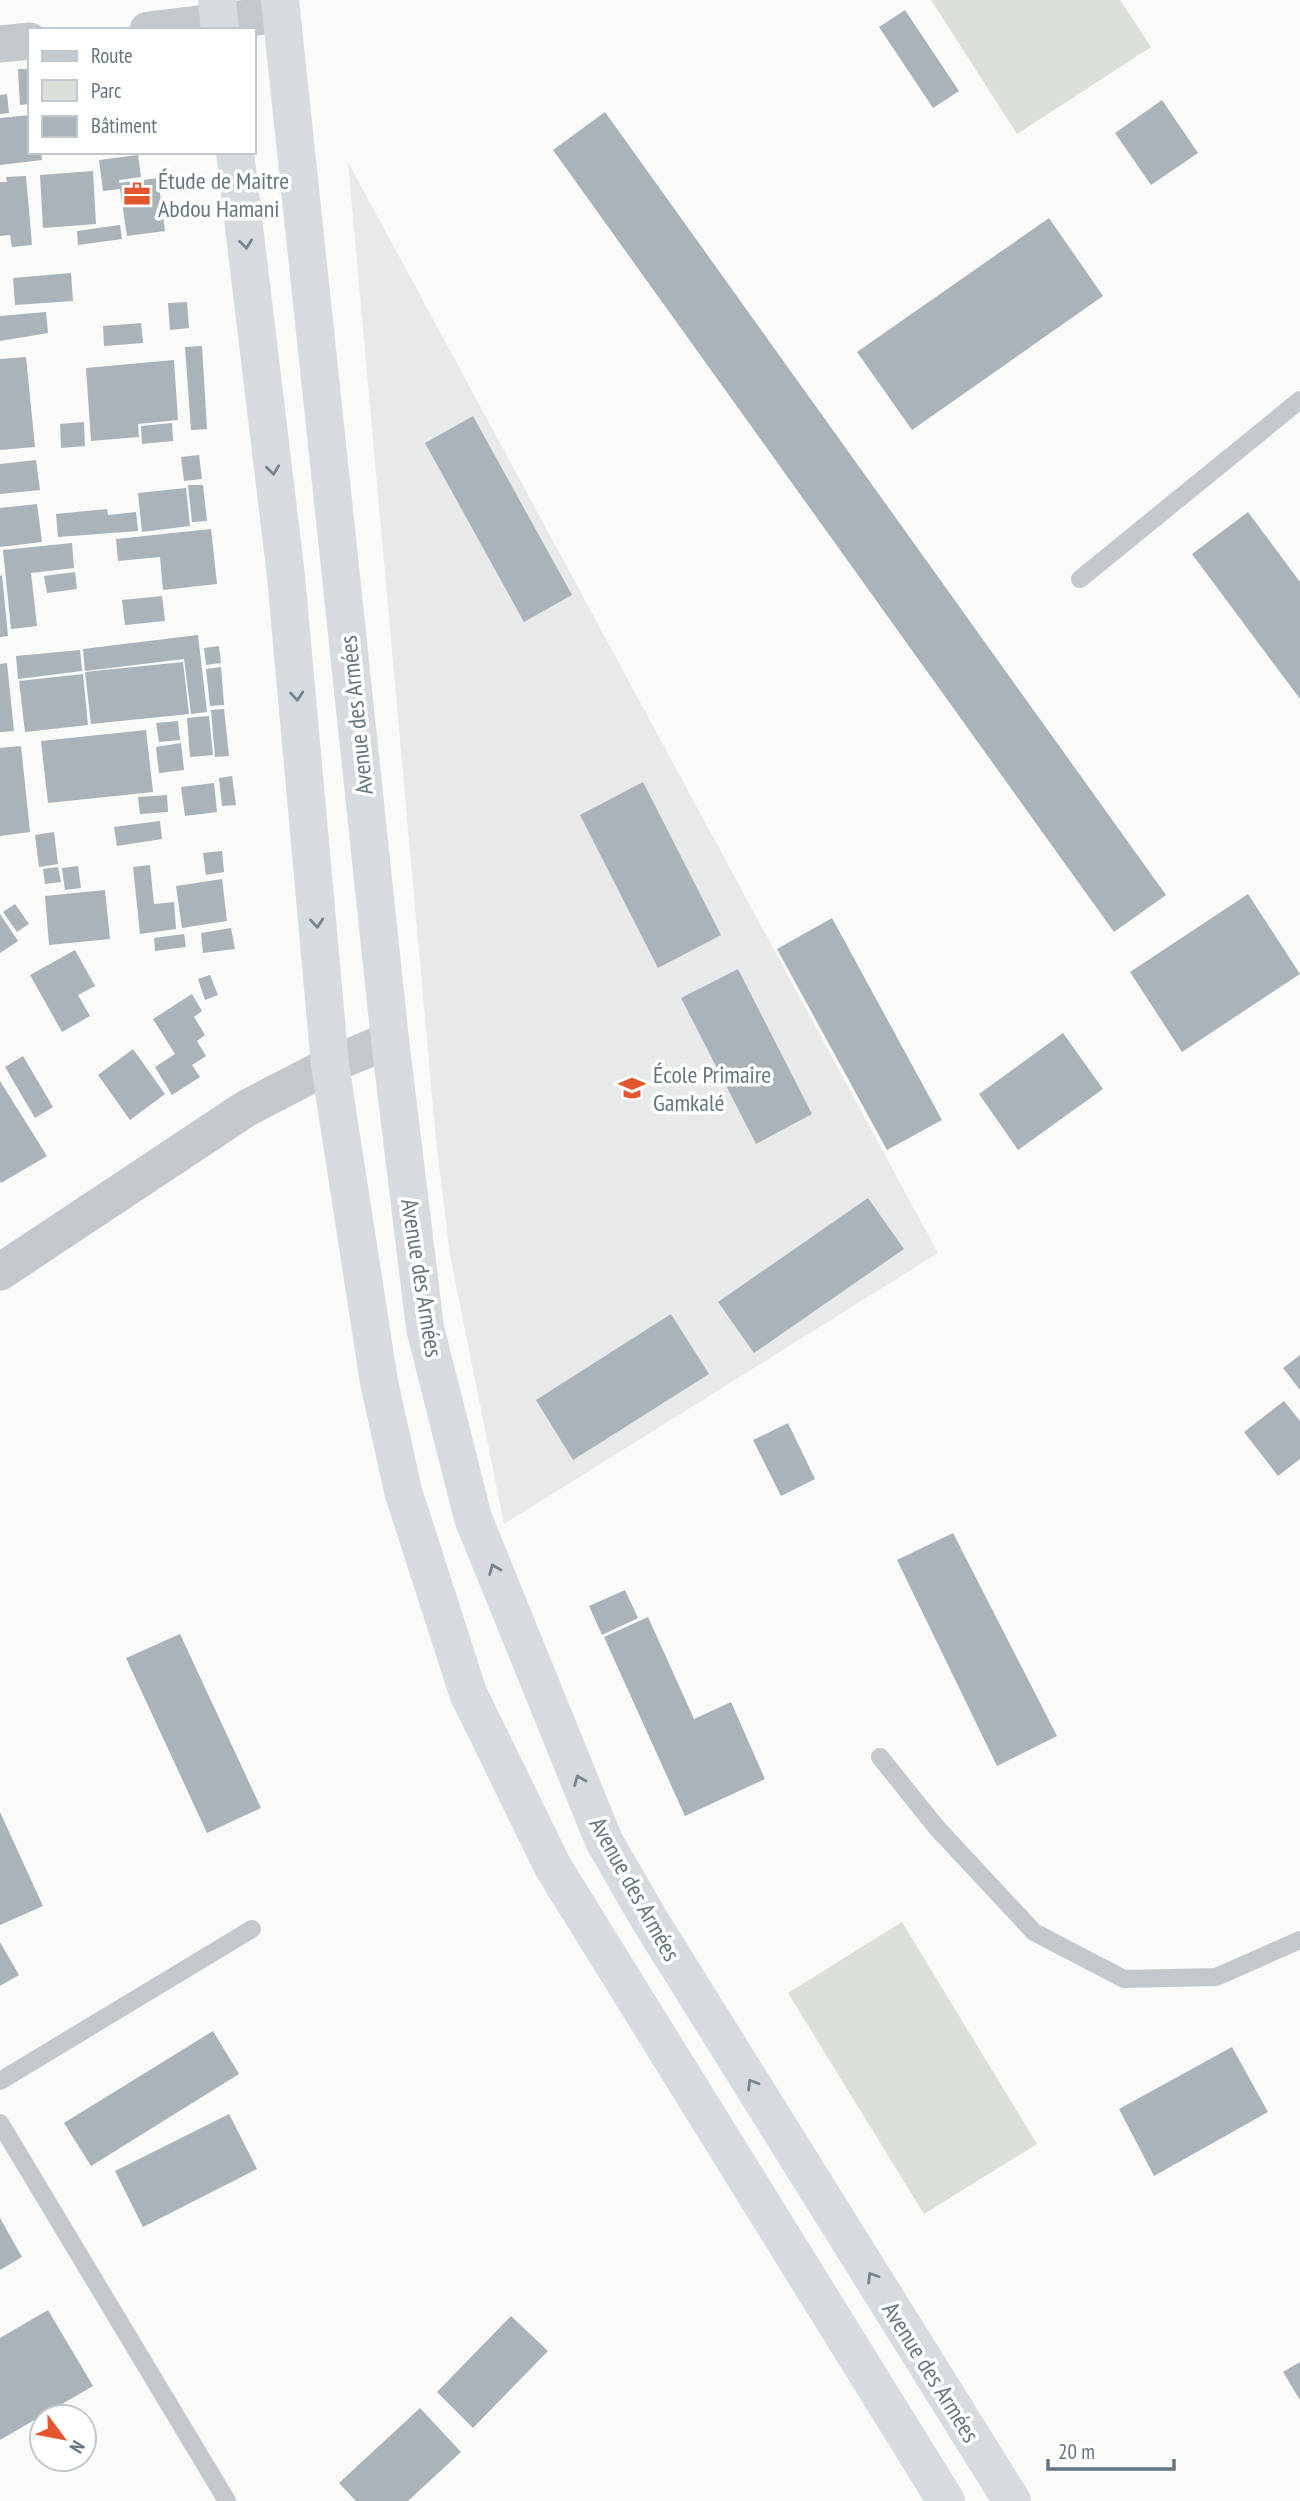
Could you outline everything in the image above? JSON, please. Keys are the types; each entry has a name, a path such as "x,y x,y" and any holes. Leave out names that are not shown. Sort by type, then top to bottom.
{"highway":[{"name":"Avenue des Armées","path":"281,7 390,1040 425,1328 473,1518 604,1840 649,1919 1012,2501"},
{"path":"235,154 286,576 330,1065 379,1382 403,1491 468,1693 553,1867 946,2501"}],"street":[{"path":"159,28 281,7"},
{"path":"0,44 28,41"},
{"path":"0,1272 247,1108 330,1065 390,1040"}],"lane":[{"path":"1080,579 1300,400"},
{"path":"880,1756 937,1828 1034,1932 1124,1979 1216,1977 1300,1940"},
{"path":"0,2081 252,1929"},
{"path":"0,2123 227,2501"}],"shaded area":[{"path":"348,162 938,1253 504,1524 450,1255 436,1140"}],"green space":[{"path":"931,0 1120,0 1151,47 1017,134"},
{"path":"902,1922 1037,2144 924,2214 788,1993"}],"building":[{"path":"905,10 959,91 933,108 879,27"},
{"path":"18,69 28,69 28,104 20,105"},
{"path":"7,94 9,113 0,114 0,95"},
{"path":"1162,100 1198,153 1151,185 1115,133"},
{"path":"605,112 1166,895 1114,932 553,150"},
{"path":"28,115 28,154 41,154 42,160 0,165 0,118"},
{"path":"138,155 141,177 119,180 119,183 158,178 165,231 127,236 120,189 103,191 99,160"},
{"path":"93,171 96,224 43,228 40,175"},
{"path":"26,176 32,245 12,247 10,235 0,236 0,182 7,182 6,177"},
{"path":"1049,218 1103,296 912,430 857,352"},
{"path":"120,225 122,239 78,245 77,231"},
{"path":"71,273 73,301 15,305 13,278"},
{"path":"187,302 189,328 170,330 168,303"},
{"path":"46,312 48,333 0,341 0,316"},
{"path":"141,323 143,343 104,346 103,326"},
{"path":"202,346 207,429 191,430 185,347"},
{"path":"26,357 35,447 0,450 0,359"},
{"path":"174,360 178,420 138,424 139,437 91,441 86,368"},
{"path":"473,416 572,595 524,622 425,443"},
{"path":"84,422 85,446 61,448 60,424"},
{"path":"172,423 173,441 142,444 141,426"},
{"path":"199,455 202,479 184,481 181,457"},
{"path":"36,460 40,490 0,494 0,464"},
{"path":"188,485 203,485 207,521 192,522"},
{"path":"186,488 190,526 142,532 138,493"},
{"path":"37,504 42,542 0,547 0,508"},
{"path":"107,509 108,515 136,512 138,531 58,537 56,514"},
{"path":"1248,512 1300,582 1300,699 1192,554"},
{"path":"211,529 217,584 163,590 160,557 118,561 116,539"},
{"path":"72,543 74,568 31,573 37,626 11,629 3,550"},
{"path":"75,572 77,589 47,593 44,576"},
{"path":"2,575 8,636 0,637 0,576"},
{"path":"162,596 165,621 125,625 122,600"},
{"path":"198,635 207,712 191,714 184,659 85,671 83,649"},
{"path":"219,646 221,663 206,665 204,648"},
{"path":"80,650 82,671 18,679 16,656"},
{"path":"183,662 189,714 91,724 85,672"},
{"path":"7,663 14,731 0,732 0,664"},
{"path":"221,667 224,705 210,706 206,669"},
{"path":"83,674 88,725 25,732 19,681"},
{"path":"224,709 229,756 215,757 211,710"},
{"path":"209,716 213,755 190,757 187,718"},
{"path":"178,721 180,740 159,742 156,723"},
{"path":"146,730 153,792 48,803 41,741"},
{"path":"181,743 184,770 159,773 156,747"},
{"path":"21,746 30,832 0,836 0,748"},
{"path":"232,776 236,805 222,806 219,778"},
{"path":"643,782 721,935 658,968 580,815"},
{"path":"214,783 217,812 185,816 181,787"},
{"path":"167,795 168,812 140,814 138,797"},
{"path":"160,821 162,839 117,846 114,827"},
{"path":"54,832 58,864 39,867 35,835"},
{"path":"222,851 224,872 206,875 203,853"},
{"path":"150,865 154,904 174,902 176,929 140,934 133,867"},
{"path":"78,866 81,888 65,890 62,868"},
{"path":"58,867 61,882 45,884 43,869"},
{"path":"222,879 227,921 182,928 176,886"},
{"path":"105,890 110,939 49,945 45,896"},
{"path":"1248,894 1300,974 1182,1052 1130,972"},
{"path":"15,904 29,924 17,932 3,912"},
{"path":"0,914 18,941 0,953"},
{"path":"832,918 942,1120 887,1150 777,949"},
{"path":"231,928 235,949 203,953 201,933"},
{"path":"184,934 186,947 155,951 154,938"},
{"path":"75,950 95,986 78,995 90,1016 62,1032 30,975"},
{"path":"738,969 812,1114 756,1144 681,998"},
{"path":"210,975 218,995 205,1000 198,979"},
{"path":"192,994 202,1011 194,1017 205,1035 197,1041 206,1056 192,1065 200,1077 172,1095 155,1067 175,1054 153,1019"},
{"path":"1063,1033 1103,1089 1018,1150 979,1094"},
{"path":"133,1049 165,1094 130,1120 98,1075"},
{"path":"23,1056 53,1107 35,1118 5,1067"},
{"path":"0,1081 47,1156 1,1183 0,1181"},
{"path":"868,1198 904,1249 754,1353 718,1302"},
{"path":"671,1314 709,1374 573,1460 536,1400"},
{"path":"1300,1355 1300,1390 1283,1368"},
{"path":"1284,1401 1300,1421 1300,1459 1278,1476 1244,1432"},
{"path":"788,1423 815,1479 781,1496 753,1440"},
{"path":"953,1533 1057,1736 997,1766 897,1560"},
{"path":"625,1590 638,1618 602,1635 589,1606"},
{"path":"648,1617 694,1719 731,1702 765,1779 685,1816 604,1637"},
{"path":"180,1634 261,1808 207,1833 126,1658"},
{"path":"0,1812 43,1906 0,1925"},
{"path":"0,1942 19,1975 0,1986"},
{"path":"213,2031 239,2074 91,2166 64,2123"},
{"path":"1232,2047 1268,2112 1154,2176 1119,2109"},
{"path":"229,2114 257,2169 143,2227 115,2171"},
{"path":"0,2218 22,2257 0,2270"},
{"path":"48,2310 93,2386 64,2403 28,2403 28,2424 0,2440 0,2338"},
{"path":"511,2316 548,2351 473,2428 437,2392"},
{"path":"1300,2362 1300,2400 1283,2372"},
{"path":"420,2408 461,2452 408,2501 356,2501 339,2483"}],"place":[{"name":"Étude de Maitre Abdou Hamani","path":"137,194"},
{"name":"École Primaire Gamkalé","path":"632,1088"}]}
